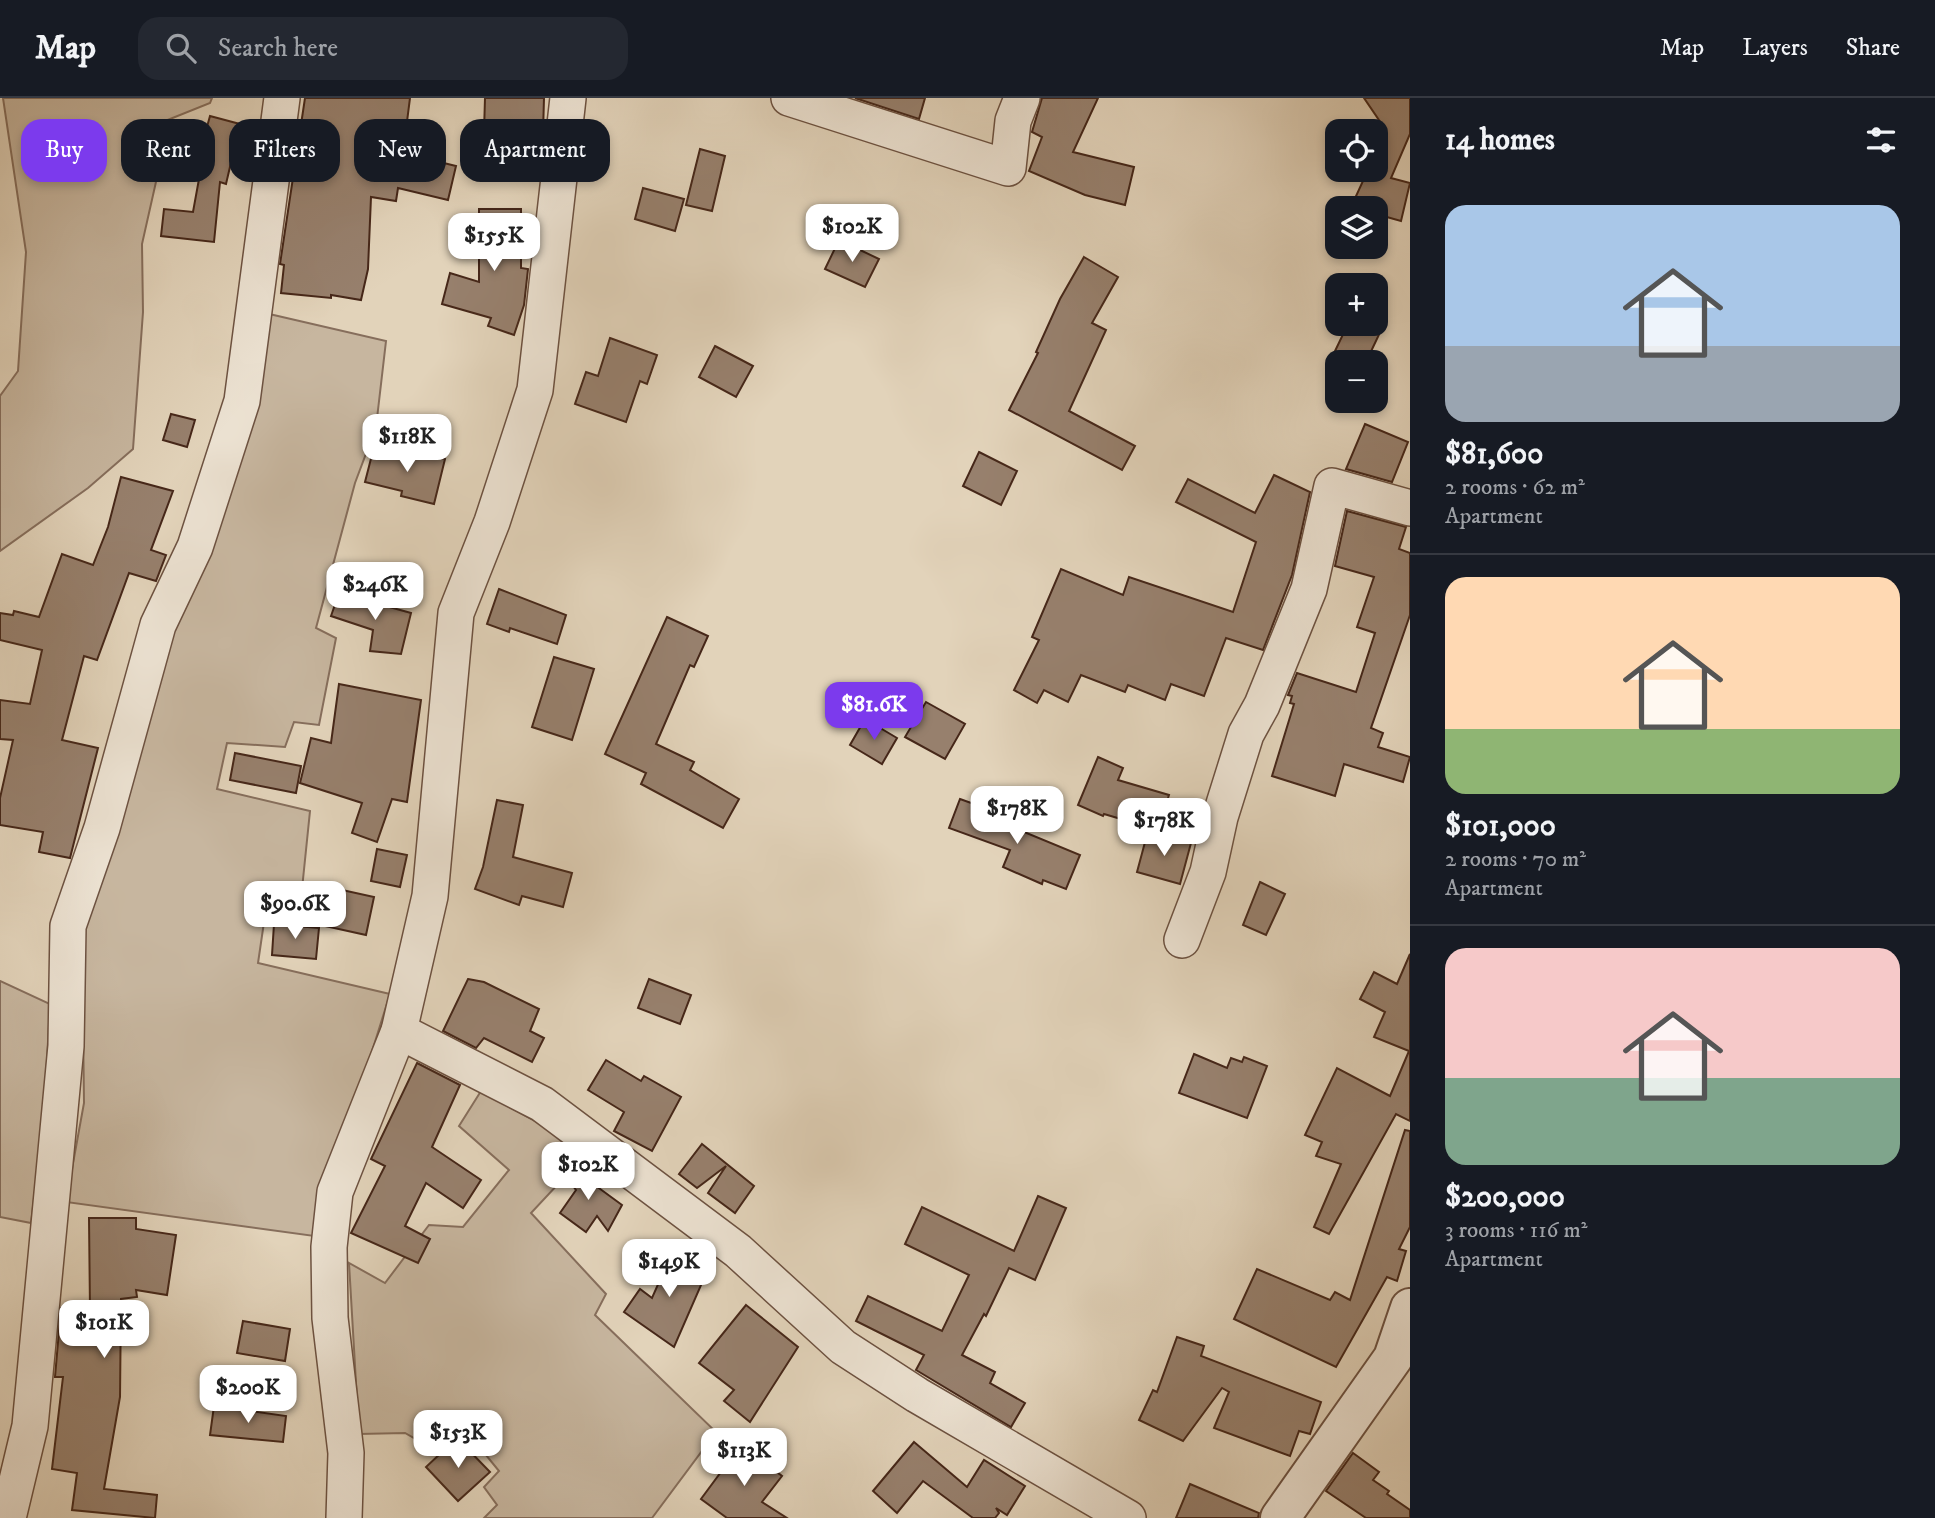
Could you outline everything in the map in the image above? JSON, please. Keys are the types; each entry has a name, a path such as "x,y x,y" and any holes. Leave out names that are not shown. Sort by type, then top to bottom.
{"street":[{"path":"8,1518 30,1426 66,1046 68,926 102,828 158,625 195,547 242,401 282,98"},
{"path":"344,1518 346,1453 330,1318 329,1247 335,1192 399,1031 430,896 457,612 492,522 535,390 568,98"},
{"path":"789,98 1008,168 1013,121 1022,98"},
{"path":"1182,940 1208,872 1241,747 1262,705 1309,589 1332,486 1410,508"},
{"path":"399,1031 542,1104 738,1251 843,1347 917,1395 1128,1518"},
{"path":"1280,1518 1401,1364 1410,1308"}],"shaded area":[{"path":"3,98 212,98 210,103 170,119 121,119 121,182 156,182 142,244 143,312 133,449 88,488 0,551 0,396 18,371 26,252"},
{"path":"265,313 386,341 376,427 355,483 316,628 336,638 319,725 294,722 285,747 227,743 217,789 310,811 302,889 269,888 258,963 390,994 314,1236 66,1202 84,1103 82,938"},
{"path":"0,981 50,1004 44,1116 31,1223 0,1217"},
{"path":"481,1091 589,1151 531,1213 606,1294 595,1315 716,1432 652,1518 484,1518 497,1505 484,1487 499,1471 456,1418 421,1442 405,1433 359,1434 349,1263 385,1283 429,1225 463,1227 509,1170 459,1126"}],"building":[{"path":"305,98 410,98 407,119 354,119 354,182 446,182 446,164 456,166 448,200 398,188 396,201 371,197 368,269 361,300 331,295 331,298 281,293 284,265 280,264 292,182 340,182 340,119 302,119"},
{"path":"485,98 544,98 543,119 484,119"},
{"path":"855,98 925,98 919,119"},
{"path":"1042,98 1098,98 1073,152 1134,167 1125,205 1085,195 1029,171 1042,137 1032,132"},
{"path":"1364,98 1410,98 1410,134 1391,178 1410,183 1401,221 1388,217 1388,196 1356,196 1362,182 1388,182 1388,119 1378,119"},
{"path":"210,116 229,121 229,171 226,184 220,182 214,242 161,236 164,209 193,212 198,182 215,182 215,119 209,119"},
{"path":"700,149 725,156 712,211 686,205"},
{"path":"643,188 684,199 675,231 635,219"},
{"path":"479,209 521,209 521,268 528,269 524,305 514,335 488,326 491,318 442,304 450,273 479,282"},
{"path":"839,240 879,259 865,287 825,269"},
{"path":"1084,257 1118,277 1092,323 1106,330 1069,411 1135,446 1122,470 1009,410 1038,353 1036,352 1060,299"},
{"path":"1342,336 1378,336 1372,350 1335,350"},
{"path":"610,338 657,355 647,384 640,381 626,422 575,404 586,372 598,376"},
{"path":"715,346 753,366 736,397 699,377"},
{"path":"171,414 195,420 187,447 163,440"},
{"path":"1365,424 1408,442 1392,482 1346,469"},
{"path":"374,447 408,456 409,451 445,459 434,504 401,496 402,491 365,482"},
{"path":"979,452 1017,471 1001,505 963,486"},
{"path":"1274,475 1310,492 1292,575 1263,650 1226,638 1204,696 1171,684 1165,700 1128,685 1125,692 1081,675 1068,702 1044,690 1037,703 1014,690 1039,640 1032,637 1061,569 1123,595 1129,577 1233,612 1256,542 1176,502 1188,479 1255,513"},
{"path":"121,477 173,491 151,550 166,555 156,581 129,573 97,660 84,656 62,740 98,748 70,858 39,852 43,832 0,825 0,798 13,740 0,739 0,700 30,704 42,650 0,640 0,613 13,615 14,611 39,617 62,554 93,565 108,527"},
{"path":"1347,511 1406,527 1399,549 1410,553 1410,615 1371,728 1383,733 1378,747 1410,757 1403,782 1344,764 1335,796 1272,776 1294,704 1290,703 1292,696 1288,695 1297,673 1356,692 1375,633 1357,627 1374,577 1335,566"},
{"path":"499,589 566,615 557,644 510,628 509,632 487,624"},
{"path":"339,593 411,613 401,654 370,651 373,630 331,616"},
{"path":"667,617 708,636 694,667 690,665 656,744 694,762 690,770 739,799 723,828 641,784 646,773 605,754"},
{"path":"554,657 594,669 572,740 532,727"},
{"path":"339,684 421,700 407,802 392,799 377,842 352,833 362,803 300,783 311,738 331,743"},
{"path":"926,702 965,724 945,759 905,737"},
{"path":"865,719 897,738 882,764 850,745"},
{"path":"235,753 301,766 296,793 230,780"},
{"path":"1098,757 1123,768 1118,780 1169,795 1158,830 1104,814 1103,816 1078,805"},
{"path":"960,799 991,810 988,817 1080,855 1066,889 1043,880 1042,884 1003,867 1010,850 949,828"},
{"path":"497,800 523,805 513,857 572,873 563,907 522,896 519,905 475,889 483,867"},
{"path":"1148,831 1191,843 1180,884 1137,872"},
{"path":"377,849 407,855 400,887 371,881"},
{"path":"1260,882 1285,894 1266,935 1243,925"},
{"path":"324,886 374,897 366,935 316,924"},
{"path":"274,924 319,928 316,959 272,955"},
{"path":"1410,954 1410,1121 1396,1114 1329,1234 1314,1227 1341,1164 1316,1156 1322,1142 1305,1135 1337,1068 1390,1096 1409,1051 1374,1037 1385,1012 1360,999 1374,972 1397,984"},
{"path":"468,979 484,982 539,1009 530,1031 544,1038 532,1062 484,1038 476,1048 443,1031"},
{"path":"649,979 691,995 680,1024 638,1008"},
{"path":"1194,1054 1227,1068 1231,1058 1242,1062 1244,1057 1267,1066 1247,1118 1179,1093"},
{"path":"606,1060 641,1081 644,1076 681,1097 652,1151 614,1131 624,1112 588,1090"},
{"path":"417,1063 460,1085 432,1147 481,1180 463,1208 426,1183 405,1226 430,1239 418,1263 351,1233 385,1166 371,1159"},
{"path":"1405,1130 1410,1131 1410,1227 1399,1249 1406,1251 1397,1281 1387,1277 1336,1367 1234,1319 1257,1269 1330,1300 1335,1292 1350,1300"},
{"path":"702,1144 754,1186 735,1213 708,1193 726,1166 697,1188 679,1174"},
{"path":"562,1161 622,1205 608,1231 597,1216 586,1232 560,1213 576,1190 557,1165"},
{"path":"1038,1196 1066,1208 1035,1280 1009,1268 986,1316 984,1314 962,1355 995,1372 990,1383 1025,1403 1011,1427 916,1370 924,1355 856,1321 868,1296 942,1331 969,1275 905,1244 922,1207 1014,1251"},
{"path":"89,1218 136,1218 136,1229 176,1235 167,1295 136,1290 137,1297 121,1299 120,1397 104,1489 157,1495 155,1518 72,1510 77,1473 52,1469 63,1377 55,1377 61,1308 90,1310"},
{"path":"672,1253 708,1269 674,1347 624,1312 640,1289 652,1298"},
{"path":"746,1305 798,1347 750,1422 724,1401 734,1390 699,1363"},
{"path":"243,1321 290,1329 285,1361 237,1353"},
{"path":"1177,1337 1204,1346 1201,1356 1321,1402 1310,1434 1299,1431 1290,1456 1214,1428 1229,1392 1222,1388 1183,1441 1139,1420 1153,1390 1157,1392"},
{"path":"214,1406 286,1416 283,1442 210,1435"},
{"path":"457,1438 490,1472 458,1501 426,1467"},
{"path":"914,1442 967,1487 984,1460 1025,1486 1007,1515 996,1508 999,1513 995,1518 973,1518 923,1481 897,1513 873,1491"},
{"path":"741,1445 782,1476 762,1502 787,1518 727,1518 701,1499"},
{"path":"1353,1453 1379,1472 1373,1480 1410,1510 1410,1518 1366,1518 1326,1491"},
{"path":"1190,1484 1259,1513 1258,1518 1176,1518"}]}
